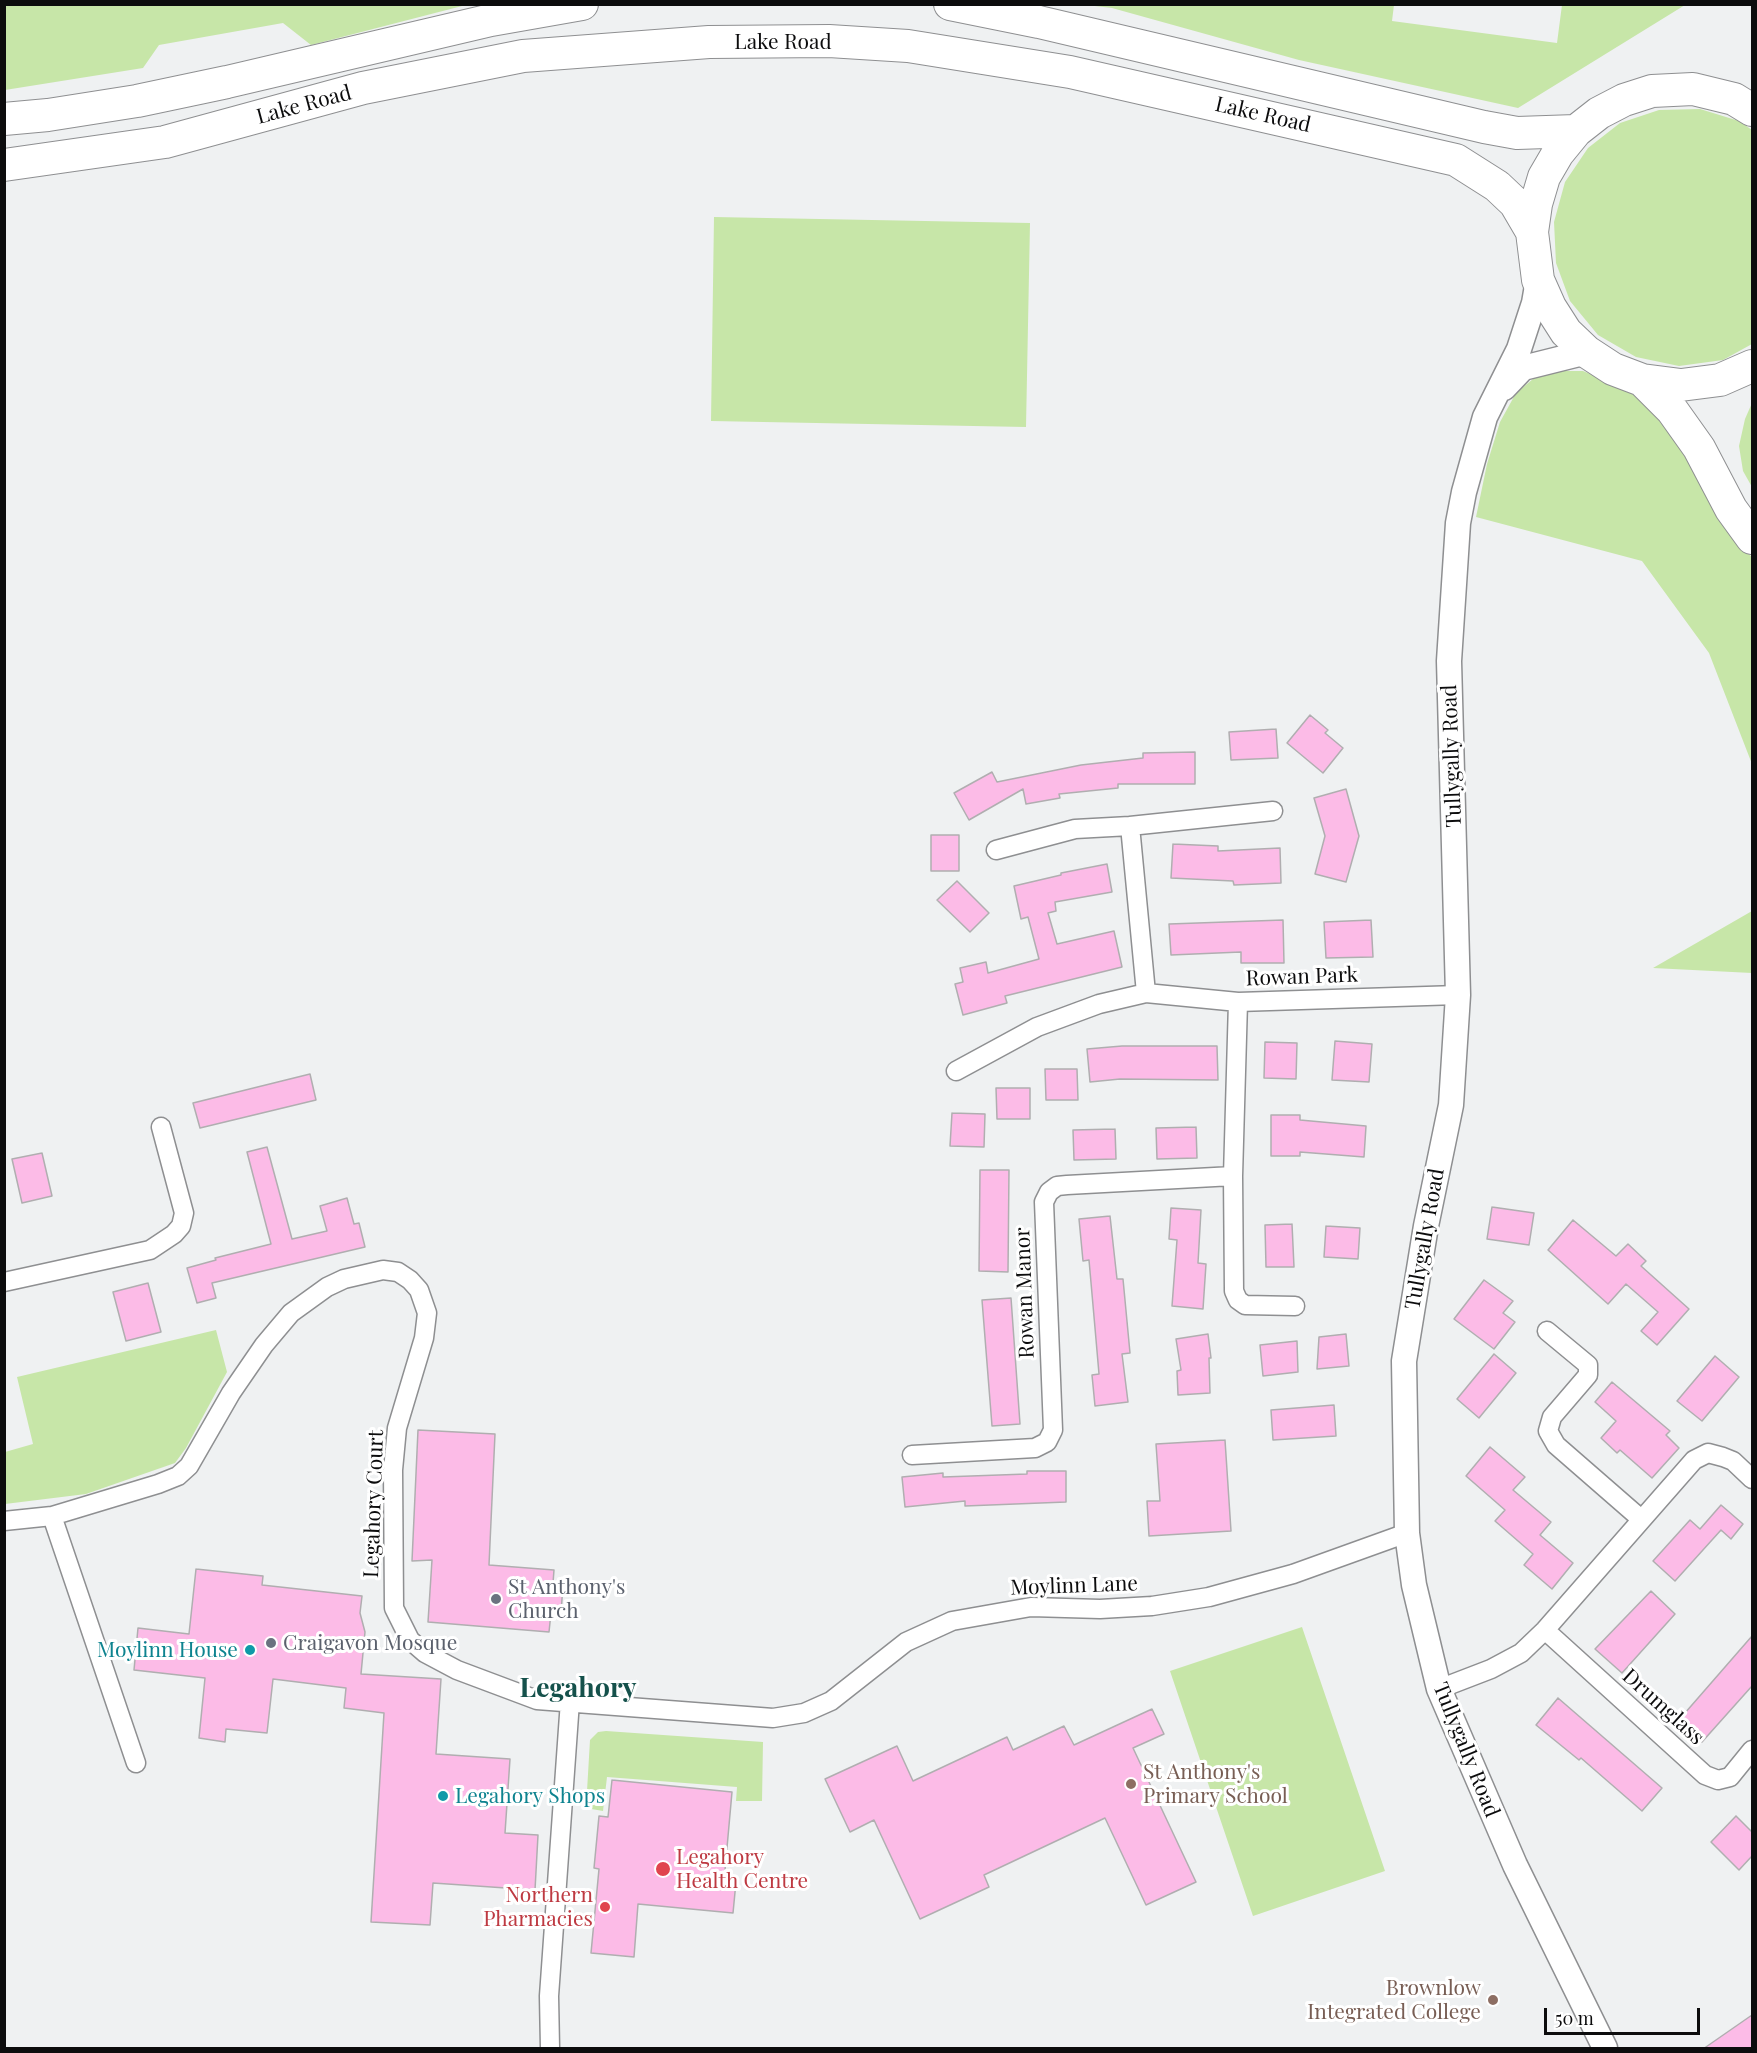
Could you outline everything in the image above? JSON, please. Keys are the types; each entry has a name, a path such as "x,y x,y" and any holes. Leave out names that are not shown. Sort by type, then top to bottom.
{"highway":[{"name":"Lake Road","path":"4,119 48,115 137,100 227,82 491,20 582,4"},
{"name":"Lake Road","path":"950,4 1484,127 1517,133 1576,131"},
{"name":"Lake Road","path":"4,165 165,142 363,88 523,56 709,42 829,41 908,46 1001,59 1172,94 1444,157 1466,166 1497,186 1515,203 1532,232"},
{"path":"1752,110 1734,99 1693,89 1652,92 1616,104 1599,113 1576,131 1558,153 1544,177 1536,204 1532,232 1538,280 1550,307 1566,332 1587,352 1613,369 1642,380 1691,384 1720,380 1752,366"},
{"path":"1642,380 1672,410 1700,448 1731,509 1752,538"}],"street":[{"name":"Tullygally Road","path":"1538,280 1534,303 1519,349 1485,417 1464,492 1458,523 1449,661 1458,995 1451,1105 1426,1226 1404,1361 1407,1533 1414,1585 1439,1689 1523,1881 1605,2049"},
{"name":"Tullygally Road","path":"1496,396 1523,368 1587,352"},
{"path":"996,850 1075,829 1130,826 1273,811"},
{"path":"1130,826 1146,993"},
{"name":"Rowan Park","path":"956,1071 1037,1027 1099,1004 1146,993 1238,1002 1458,995"},
{"path":"1238,1002 1233,1176 1234,1291 1238,1300 1245,1305 1295,1306"},
{"path":"4,1282 150,1250 174,1234 181,1226 184,1213 161,1127"},
{"name":"Rowan Manor","path":"912,1455 1035,1448 1047,1442 1053,1430 1044,1202 1048,1192 1057,1186 1067,1185 1233,1176"},
{"name":"Legahory Court","path":"4,1521 52,1516 178,1476 189,1466 231,1392 264,1345 291,1313 327,1287 344,1279 374,1270 398,1272 419,1290 426,1314 424,1338 396,1438 393,1589 394,1608 400,1625 410,1640 424,1653 456,1670 537,1700 570,1701"},
{"path":"1547,1330 1588,1365 1588,1375 1552,1417 1548,1431 1556,1445 1641,1519"},
{"path":"1439,1689 1491,1669 1521,1653 1545,1630 1694,1460 1708,1453 1733,1461 1752,1479"},
{"path":"52,1516 136,1762"},
{"name":"Moylinn Lane","path":"570,1701 773,1718 804,1713 831,1701 906,1642 952,1621 1030,1607 1100,1609 1152,1606 1209,1597 1293,1574 1407,1533"},
{"name":"Drumglass","path":"1545,1630 1705,1775 1718,1780 1730,1777 1752,1750"},
{"path":"550,2049 549,1988 570,1701"}],"green space":[{"path":"5,4 466,5 311,45 283,23 159,45 143,68 5,90"},
{"path":"1086,5 1394,5 1392,21 1557,43 1562,5 1685,5 1518,108 1299,60 1112,8"},
{"path":"1700,109 1739,121 1752,130 1752,344 1723,360 1679,366 1636,357 1598,335 1570,301 1556,263 1554,222 1565,182 1588,148 1620,123 1659,110"},
{"path":"714,217 1030,223 1026,427 711,421"},
{"path":"1555,371 1583,371 1643,396 1666,420 1741,547 1752,557 1752,764 1709,653 1642,561 1476,517 1487,464 1500,422 1516,393 1533,379"},
{"path":"1752,403 1752,487 1743,471 1739,446 1745,419"},
{"path":"1752,911 1752,973 1653,968"},
{"path":"216,1330 227,1372 186,1448 175,1463 86,1494 5,1504 5,1452 33,1444 17,1377"},
{"path":"1302,1627 1385,1871 1253,1916 1170,1671"},
{"path":"598,1732 763,1742 762,1801 736,1801 737,1787 607,1777 603,1811 586,1808 590,1740"}],"building":[{"path":"1310,715 1328,730 1325,733 1343,748 1323,773 1287,743"},
{"path":"1276,729 1278,758 1231,760 1229,732"},
{"path":"1195,752 1195,784 1118,784 1118,788 1059,794 1060,798 1026,804 1023,789 969,820 954,793 992,772 997,782 1081,765 1143,758 1143,753"},
{"path":"1346,789 1359,836 1346,882 1315,874 1325,836 1314,798"},
{"path":"931,835 959,835 959,871 931,871"},
{"path":"1173,844 1218,846 1218,851 1280,848 1281,883 1234,885 1233,881 1171,878"},
{"path":"1107,864 1112,892 1055,902 1056,911 1048,913 1057,944 1114,931 1122,967 1005,996 1007,1003 963,1015 955,984 963,982 960,968 986,962 988,973 1039,959 1028,917 1021,919 1014,886 1061,875 1061,873"},
{"path":"957,881 989,913 970,932 937,900"},
{"path":"1283,920 1284,963 1241,963 1241,952 1171,955 1169,924"},
{"path":"1371,920 1373,957 1326,958 1324,922"},
{"path":"1335,1041 1372,1044 1369,1082 1332,1080"},
{"path":"1265,1042 1297,1043 1296,1079 1264,1078"},
{"path":"1122,1046 1217,1046 1218,1080 1120,1079 1090,1082 1087,1049"},
{"path":"1045,1069 1077,1069 1078,1100 1046,1100"},
{"path":"310,1074 316,1100 200,1128 193,1103"},
{"path":"996,1088 1030,1088 1030,1119 997,1119"},
{"path":"952,1113 985,1114 984,1147 950,1146"},
{"path":"1271,1115 1300,1115 1300,1120 1366,1126 1364,1157 1300,1152 1300,1156 1271,1156"},
{"path":"1196,1127 1197,1158 1157,1159 1156,1128"},
{"path":"1115,1129 1116,1159 1074,1160 1073,1130"},
{"path":"267,1147 292,1239 327,1231 320,1206 347,1198 354,1224 359,1223 365,1247 212,1283 216,1298 197,1303 187,1268 216,1260 215,1258 271,1244 247,1152"},
{"path":"42,1153 52,1196 22,1203 12,1159"},
{"path":"980,1170 1009,1170 1008,1272 979,1271"},
{"path":"1492,1207 1534,1213 1529,1245 1487,1239"},
{"path":"1171,1208 1201,1210 1198,1263 1206,1264 1203,1309 1172,1306 1177,1240 1169,1239"},
{"path":"1110,1216 1117,1279 1123,1279 1130,1353 1122,1354 1128,1402 1095,1406 1092,1375 1099,1374 1089,1260 1083,1261 1079,1219"},
{"path":"1573,1220 1616,1256 1628,1244 1646,1261 1641,1266 1689,1309 1657,1345 1641,1331 1658,1312 1626,1284 1608,1304 1548,1250"},
{"path":"1292,1224 1294,1267 1266,1267 1265,1225"},
{"path":"1326,1226 1360,1228 1358,1259 1324,1257"},
{"path":"1484,1280 1513,1301 1503,1313 1515,1322 1494,1349 1454,1319"},
{"path":"148,1283 161,1332 126,1341 113,1292"},
{"path":"1011,1298 1020,1424 992,1426 982,1300"},
{"path":"1208,1334 1211,1358 1209,1358 1210,1393 1178,1395 1177,1371 1181,1370 1176,1339"},
{"path":"1346,1334 1349,1366 1317,1369 1319,1337"},
{"path":"1297,1341 1298,1372 1263,1376 1260,1345"},
{"path":"1494,1354 1516,1373 1479,1418 1457,1399"},
{"path":"1715,1356 1739,1377 1702,1421 1677,1401"},
{"path":"1612,1382 1670,1431 1666,1435 1679,1448 1652,1478 1620,1450 1617,1453 1601,1438 1616,1421 1595,1402"},
{"path":"1334,1405 1336,1436 1273,1440 1271,1410"},
{"path":"418,1430 495,1434 489,1565 554,1570 553,1583 563,1584 561,1614 551,1613 549,1632 428,1622 432,1560 412,1561"},
{"path":"1225,1440 1231,1531 1149,1536 1147,1501 1160,1501 1156,1444"},
{"path":"1490,1447 1525,1477 1513,1490 1551,1522 1540,1535 1573,1563 1552,1589 1524,1565 1533,1554 1495,1521 1505,1510 1466,1476"},
{"path":"1027,1471 1066,1471 1066,1502 965,1506 965,1501 905,1507 902,1477 943,1473 943,1477 1027,1474"},
{"path":"1721,1505 1743,1524 1731,1539 1721,1530 1675,1581 1653,1561 1690,1520 1700,1529"},
{"path":"196,1569 263,1576 262,1585 362,1596 360,1613 365,1632 361,1674 441,1679 436,1754 510,1759 505,1833 538,1835 535,1890 433,1883 430,1925 371,1922 384,1713 344,1708 346,1688 273,1679 267,1733 226,1729 225,1742 199,1738 205,1678 134,1670 138,1628 189,1634"},
{"path":"1651,1591 1675,1614 1622,1673 1595,1649"},
{"path":"1752,1636 1752,1686 1702,1742 1678,1721"},
{"path":"1558,1698 1662,1788 1642,1811 1581,1758 1579,1760 1536,1725"},
{"path":"1152,1709 1164,1734 1133,1748 1196,1882 1146,1905 1105,1818 984,1875 989,1887 920,1919 874,1820 850,1832 825,1779 897,1746 913,1781 1007,1737 1013,1750 1064,1726 1074,1745"},
{"name":"Legahory Health Centre","path":"612,1780 732,1792 724,1881 736,1882 733,1913 638,1904 634,1957 591,1953 599,1869 594,1868 599,1816 608,1817"},
{"path":"1736,1816 1752,1832 1752,1856 1739,1870 1711,1842"},
{"path":"1752,2015 1752,2049 1703,2049"}],"place":[{"name":"St Anthony's Church","path":"496,1599"},
{"name":"Craigavon Mosque","path":"271,1643"},
{"name":"Moylinn House","path":"250,1650"},
{"name":"St Anthony's Primary School","path":"1131,1784"},
{"name":"Legahory Shops","path":"443,1796"},
{"name":"Legahory Health Centre","path":"663,1869"},
{"name":"Northern Pharmacies","path":"605,1907"},
{"name":"Brownlow Integrated College","path":"1493,2000"}],"district":[{"name":"Legahory","path":"578,1689"}]}
